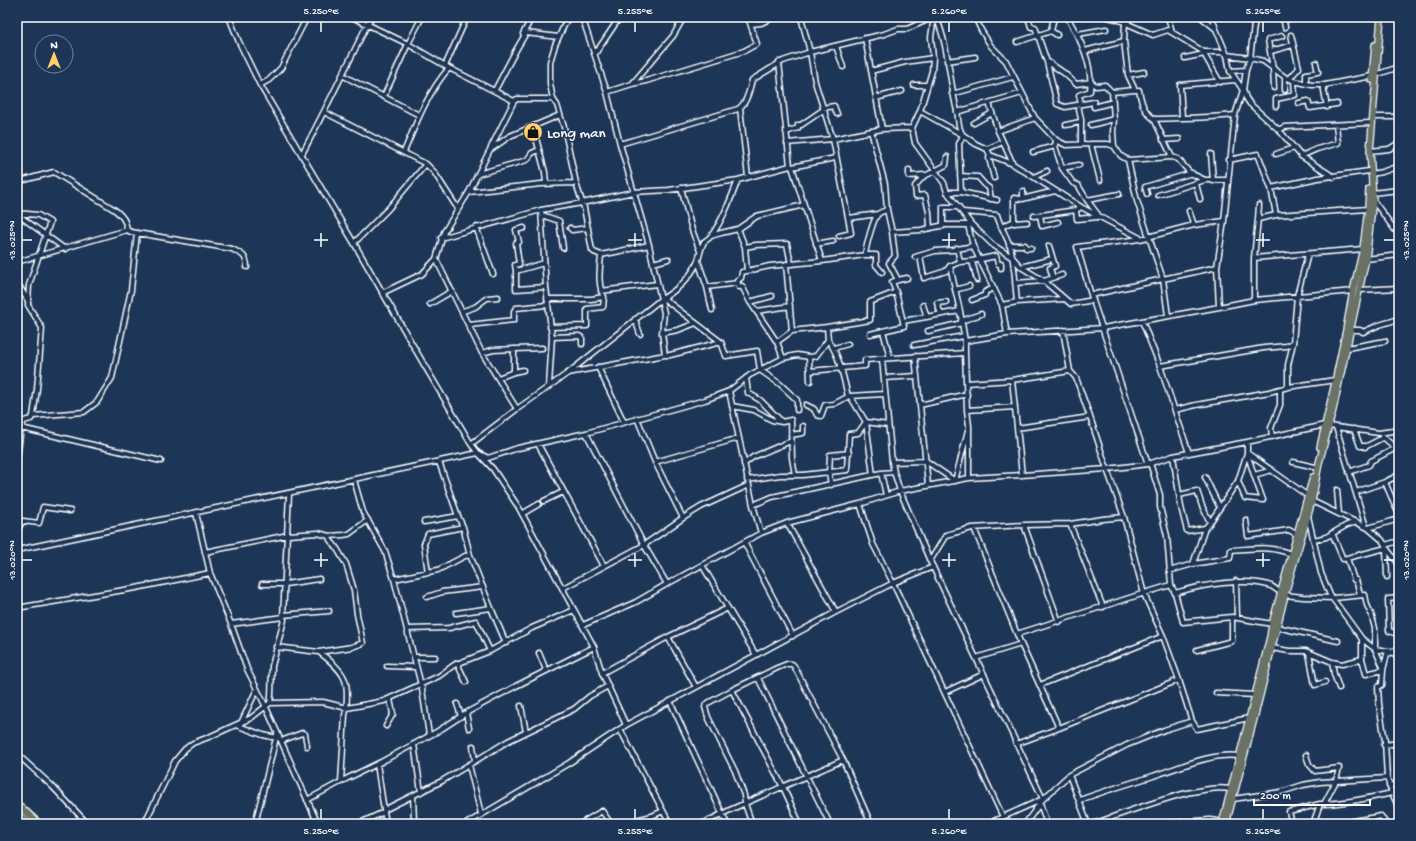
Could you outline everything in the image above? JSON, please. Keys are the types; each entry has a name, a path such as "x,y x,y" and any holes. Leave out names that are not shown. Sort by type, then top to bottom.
{"highway":[{"path":"17,804 39,824"},
{"path":"17,813 30,824"}],"main road":[{"path":"1374,75 1378,17"},
{"path":"1223,823 1233,799 1283,594 1303,526 1308,516 1315,466 1327,425 1346,330 1366,259 1373,200 1372,177 1370,172 1372,96 1381,17"},
{"path":"1283,594 1296,534 1310,499 1347,348 1368,209 1371,120"},
{"path":"1223,823 1230,789 1255,695 1272,648 1275,626"}],"street":[{"path":"120,19 126,17"},
{"path":"229,17 236,36 260,85 302,154 426,368 472,444 493,469 522,514 594,647 602,673 626,725"},
{"path":"260,85 270,80 281,68 307,17"},
{"path":"352,17 408,44 447,67 495,90 514,101"},
{"path":"302,154 371,17"},
{"path":"384,96 422,17"},
{"path":"404,152 419,115 438,80 447,67 467,17"},
{"path":"532,17 523,34 526,33 558,37"},
{"path":"568,17 558,37 550,62 550,84 553,99 557,104 573,163 576,183 588,228 592,250 601,255 649,245"},
{"path":"582,17 607,92 633,192 649,245 657,284 662,299 664,316 662,334 665,355"},
{"path":"595,54 620,17"},
{"path":"632,84 673,36 684,17"},
{"path":"607,92 744,51 757,44 748,17"},
{"path":"751,24 761,23 772,17 791,17"},
{"path":"801,17 810,52 814,82 833,138 836,158 850,218 852,233 839,236"},
{"path":"620,144 740,108 745,102 752,80 780,62 810,52 898,29 907,29 935,17"},
{"path":"935,17 931,37 933,58 932,71 920,111 912,128 915,143 935,170 947,192 963,212 970,225 973,246 1002,305 1008,334"},
{"path":"935,17 943,35 952,94 960,130 964,136"},
{"path":"975,17 991,46 1006,61 1035,118 1056,140 1066,145 1108,144 1114,146"},
{"path":"1028,17 1031,27 1036,27 1047,62 1057,104 1065,106 1094,102 1094,107 1113,102"},
{"path":"1051,31 1054,17"},
{"path":"1067,17 1078,34 1085,51 1091,82 1090,91 1078,95 1080,104 1081,144"},
{"path":"1108,17 1116,18 1153,35 1168,30 1172,32 1204,53 1220,82"},
{"path":"1128,17 1124,41 1128,75 1135,90"},
{"path":"1168,17 1172,32"},
{"path":"1201,17 1216,29"},
{"path":"1212,17 1227,55 1230,71 1243,90 1250,104 1279,130 1301,156 1334,177"},
{"path":"1219,307 1217,267 1224,221 1229,160 1235,116 1243,90 1246,70 1250,58 1255,17"},
{"path":"1285,28 1283,19 1299,17"},
{"path":"1078,34 1106,29"},
{"path":"1017,42 1051,31"},
{"path":"1051,31 1057,35"},
{"path":"495,90 526,33"},
{"path":"1285,90 1287,78 1299,68 1291,35"},
{"path":"1274,88 1273,69 1268,40 1282,36"},
{"path":"865,38 882,129"},
{"path":"1085,51 1124,41"},
{"path":"1270,51 1293,45"},
{"path":"836,46 843,67"},
{"path":"1185,58 1204,53 1224,52 1227,55 1262,61 1287,78 1314,85 1323,85 1374,75 1399,67"},
{"path":"947,62 975,57"},
{"path":"871,70 905,62 933,58"},
{"path":"780,62 787,143 791,167 822,261"},
{"path":"1047,62 1076,84 1091,82 1096,86 1106,84 1112,92 1114,146 1121,156 1128,160 1172,157 1178,159 1190,173 1193,173 1205,180 1228,180"},
{"path":"1306,83 1306,74 1318,72 1316,64"},
{"path":"1230,71 1246,70"},
{"path":"1128,75 1144,72"},
{"path":"342,75 419,115"},
{"path":"952,94 1014,77"},
{"path":"1182,117 1180,85 1235,80"},
{"path":"1276,106 1276,99 1295,95 1294,81"},
{"path":"914,85 927,85"},
{"path":"1323,85 1327,107"},
{"path":"1112,92 1139,90 1144,108 1154,119 1172,157"},
{"path":"876,98 902,91"},
{"path":"957,112 1022,92"},
{"path":"382,293 422,274 436,258 441,238 470,192 514,101 517,99 553,99"},
{"path":"1299,103 1308,101 1310,108 1327,107 1338,104"},
{"path":"989,103 998,131 1013,164"},
{"path":"786,132 798,128 798,126 823,109 834,106 837,114"},
{"path":"740,108 748,177"},
{"path":"920,111 987,149 990,155 989,158 994,178"},
{"path":"324,112 426,164 434,172 458,209"},
{"path":"974,123 992,113"},
{"path":"491,149 510,136 560,115"},
{"path":"1154,119 1235,116"},
{"path":"1279,130 1284,127 1336,124 1399,117"},
{"path":"998,131 1011,125 1035,118"},
{"path":"1091,125 1114,119"},
{"path":"1066,125 1080,122"},
{"path":"1301,156 1317,149 1338,143 1336,124"},
{"path":"534,127 545,172 546,184"},
{"path":"787,143 833,138 882,129 912,128"},
{"path":"871,131 885,184 887,210 892,232 895,256 889,263 898,280"},
{"path":"961,192 959,144 964,136"},
{"path":"1163,140 1179,139"},
{"path":"1056,140 1055,146 1062,168 1073,183 1078,185 1099,217"},
{"path":"987,149 1003,142"},
{"path":"1370,151 1389,149 1399,143"},
{"path":"1091,144 1100,180"},
{"path":"1033,152 1055,146"},
{"path":"1276,154 1294,148"},
{"path":"478,174 527,160 532,153 539,150"},
{"path":"1211,154 1213,181"},
{"path":"1229,160 1258,154 1271,188 1276,215"},
{"path":"990,155 1013,164 1081,207 1140,239"},
{"path":"930,228 929,212 925,195 916,196 915,186 918,181 926,175 946,166 947,157"},
{"path":"441,238 541,210 633,192 681,188 738,180 836,158"},
{"path":"1128,160 1137,201 1163,279 1168,316"},
{"path":"354,243 388,209 426,164"},
{"path":"1062,168 1079,165"},
{"path":"1271,188 1318,178 1382,172 1399,166"},
{"path":"909,170 909,176 926,175"},
{"path":"1034,177 1048,171"},
{"path":"17,182 54,172 115,210 126,223 127,230"},
{"path":"1147,194 1145,187 1193,173"},
{"path":"960,176 978,177 990,188 991,199"},
{"path":"711,236 728,205 738,180"},
{"path":"1158,195 1205,180"},
{"path":"470,192 546,184 576,183"},
{"path":"1196,184 1200,199"},
{"path":"681,188 692,230 700,251"},
{"path":"1372,192 1399,190"},
{"path":"1023,191 1023,199"},
{"path":"1014,222 1014,198 1023,199 1055,191"},
{"path":"947,192 961,192 997,200"},
{"path":"1087,200 1119,194"},
{"path":"1373,200 1395,230 1399,230"},
{"path":"472,444 517,409 568,373 662,299 677,289 688,278 698,261 704,242 711,236 721,232 738,229 757,216 804,205"},
{"path":"1254,300 1254,258 1259,205"},
{"path":"944,226 943,207 959,207"},
{"path":"1034,216 1076,210 1081,207"},
{"path":"1258,219 1276,215 1368,209"},
{"path":"541,210 547,305 552,337 549,386"},
{"path":"850,218 878,214 887,210"},
{"path":"1076,210 1077,219 1099,217"},
{"path":"1189,211 1194,225"},
{"path":"963,212 997,215 1013,258 1017,302"},
{"path":"17,213 46,236 65,248"},
{"path":"17,213 38,215 50,222 29,285 28,302"},
{"path":"864,255 869,234 878,214"},
{"path":"542,215 558,221 563,248"},
{"path":"1040,215 1042,226 1058,222"},
{"path":"1224,221 1194,225 1140,239 1077,247 1091,295 1160,495 1160,507 1167,536 1171,585 1175,593 1183,622 1234,617 1338,641"},
{"path":"1001,227 1012,222 1027,222"},
{"path":"892,232 945,225 970,225 993,245 1044,281 1071,304 1093,300"},
{"path":"476,227 493,274"},
{"path":"524,228 516,230 519,242 516,243 519,264 515,265 516,289 546,287"},
{"path":"570,228 572,230 588,228"},
{"path":"738,229 745,247 747,271"},
{"path":"17,262 127,230 131,232 232,249 247,260 247,268"},
{"path":"17,459 19,427 24,421 31,419 34,416 84,412 97,402 112,378 131,290 137,233"},
{"path":"816,244 833,241"},
{"path":"745,247 756,245 787,244 792,331"},
{"path":"1009,245 1025,245 1026,248 1031,248"},
{"path":"915,256 920,256 935,251 952,250 973,246"},
{"path":"1049,246 1055,266 1050,268 1052,278"},
{"path":"957,248 960,262"},
{"path":"1254,258 1363,249"},
{"path":"1288,387 1288,365 1293,343 1297,296 1308,254"},
{"path":"550,327 587,326 587,309 603,307 604,297 601,291 601,255"},
{"path":"738,283 737,281 741,278 742,272 789,264 864,255 876,255 876,265 882,272"},
{"path":"1366,259 1399,255"},
{"path":"920,256 924,278 946,271 950,266 960,262 980,260 996,256 998,264 1001,264 1001,268"},
{"path":"436,258 482,352 517,409"},
{"path":"653,262 668,259"},
{"path":"1021,266 1052,259"},
{"path":"698,261 707,287 712,310"},
{"path":"972,261 977,280"},
{"path":"516,271 544,263"},
{"path":"950,266 965,339 966,394 969,426 969,478"},
{"path":"1091,295 1217,267"},
{"path":"1015,283 1044,281 1062,275"},
{"path":"870,334 904,326 896,292 892,282 907,278"},
{"path":"17,282 28,302 28,305 42,328 34,416"},
{"path":"707,287 738,283"},
{"path":"738,283 740,287 742,286 750,302 777,342 783,358"},
{"path":"601,291 657,284"},
{"path":"955,290 969,286"},
{"path":"972,300 985,295 985,292 994,288"},
{"path":"914,345 1008,334 1103,328 1254,300 1398,288 1399,295"},
{"path":"430,304 452,291"},
{"path":"777,342 792,331 870,320 870,302 896,292"},
{"path":"750,302 772,296"},
{"path":"463,311 475,307 487,298 498,297"},
{"path":"547,299 591,299 604,297"},
{"path":"662,299 721,342 726,356 757,351 760,370 780,384 797,400 797,410"},
{"path":"1002,305 1017,302 1064,299"},
{"path":"941,314 937,303 946,302"},
{"path":"469,325 514,320 514,311 516,308 547,305"},
{"path":"923,305 927,317"},
{"path":"757,311 790,306"},
{"path":"903,321 960,311"},
{"path":"928,331 962,322 981,314"},
{"path":"1350,330 1360,330 1364,332 1379,325 1399,319"},
{"path":"635,320 640,334"},
{"path":"1142,321 1160,366 1189,453"},
{"path":"662,334 696,323"},
{"path":"827,327 828,340 834,348 848,396 850,396 866,422 873,475"},
{"path":"1063,330 1070,371 1076,378 1090,417 1124,517 1144,594 1163,636 1192,721 1197,729 1249,718"},
{"path":"883,332 890,358"},
{"path":"552,337 579,336 582,338 582,344"},
{"path":"17,550 289,494 478,453 488,458 538,444 586,433 705,400 729,391 746,378 783,358 797,355 809,357 816,356 828,340"},
{"path":"1347,348 1385,340"},
{"path":"568,373 665,355 670,356 721,342"},
{"path":"1160,366 1264,348 1286,346 1293,343"},
{"path":"834,348 848,344"},
{"path":"482,352 493,350 542,348"},
{"path":"514,349 514,372"},
{"path":"810,371 865,366 865,360 965,353"},
{"path":"914,356 926,461 931,487"},
{"path":"809,357 810,381"},
{"path":"882,359 884,394 892,462 900,491 933,568 1016,744 1041,801 1047,824"},
{"path":"598,367 624,422"},
{"path":"498,378 523,370"},
{"path":"966,383 1012,380 1070,371"},
{"path":"884,378 917,376"},
{"path":"746,378 748,393 760,400 782,422"},
{"path":"1012,380 1022,475"},
{"path":"1175,410 1280,390 1288,387 1335,380"},
{"path":"1272,437 1271,428 1280,405 1280,390"},
{"path":"729,391 747,480 761,533"},
{"path":"806,405 814,409 817,415 822,416 825,405 834,404 850,396 884,394"},
{"path":"920,405 966,394"},
{"path":"732,406 754,410 772,420 782,422 791,420 792,458 795,475"},
{"path":"967,410 1015,406"},
{"path":"1017,428 1090,417"},
{"path":"637,418 655,462 683,518"},
{"path":"866,422 888,425"},
{"path":"747,480 780,475 829,473 847,470 849,434 858,433 866,422"},
{"path":"583,625 636,602 666,584 761,533 787,523 860,504 900,491 931,487 969,478 1107,469 1149,464 1173,456 1327,425 1379,433 1399,430"},
{"path":"791,435 803,433 804,426"},
{"path":"955,481 969,426"},
{"path":"19,427 161,460"},
{"path":"1336,427 1367,527"},
{"path":"1354,429 1360,446 1365,447 1384,437"},
{"path":"586,433 666,584"},
{"path":"1349,472 1369,465 1371,461 1397,450 1379,433"},
{"path":"655,462 739,438"},
{"path":"744,464 753,457 792,441"},
{"path":"1238,481 1245,498 1263,500 1247,453 1247,442"},
{"path":"538,444 604,566"},
{"path":"831,485 829,473 830,455 849,453"},
{"path":"1247,453 1310,499 1367,527 1382,540 1399,563"},
{"path":"1193,564 1205,528 1238,481 1247,453"},
{"path":"1173,456 1179,495 1187,531 1205,528"},
{"path":"892,462 926,461 955,481"},
{"path":"439,462 463,527 470,554 506,643"},
{"path":"1293,462 1315,466"},
{"path":"1254,476 1272,470"},
{"path":"753,505 772,497 882,473 894,472"},
{"path":"882,473 886,495"},
{"path":"1356,492 1385,482 1399,475"},
{"path":"1205,477 1220,508"},
{"path":"354,480 363,512 385,551 394,579 404,623 414,657 429,735"},
{"path":"1385,482 1399,514"},
{"path":"563,588 644,545 701,507 749,485"},
{"path":"1337,490 1339,514"},
{"path":"1179,495 1197,491 1210,522"},
{"path":"544,501 563,492"},
{"path":"270,703 272,666 284,620 289,494"},
{"path":"1393,502 1399,500"},
{"path":"522,514 539,504"},
{"path":"860,504 873,544 894,583 1003,817"},
{"path":"17,530 23,521 39,523 43,507 70,511"},
{"path":"196,513 210,573 231,624 247,669 318,824"},
{"path":"424,522 458,516"},
{"path":"1308,516 1321,573 1330,595 1362,638 1375,649 1394,652"},
{"path":"930,561 946,535 974,528 1070,524 1103,518 1124,517"},
{"path":"1367,527 1399,519"},
{"path":"205,552 288,535 318,533 329,536 349,534 368,520"},
{"path":"1246,520 1248,536 1289,530 1296,534"},
{"path":"1314,540 1326,537 1347,524 1357,522"},
{"path":"787,523 836,612"},
{"path":"1070,524 1103,607"},
{"path":"1024,525 1059,622"},
{"path":"428,573 424,544 428,534 463,527"},
{"path":"974,528 1021,644 1059,728"},
{"path":"1332,533 1343,559 1386,547 1399,541"},
{"path":"276,647 319,652 352,647 364,643 357,614 354,590 346,564 330,540 329,536"},
{"path":"744,542 793,636"},
{"path":"1386,547 1388,577"},
{"path":"1170,572 1193,564 1230,558 1231,550 1270,548 1279,549 1291,554"},
{"path":"394,579 428,573 445,568 470,554"},
{"path":"1347,558 1360,594"},
{"path":"702,566 756,655"},
{"path":"466,824 569,763 626,725 836,612 894,583 933,568"},
{"path":"17,608 136,588 210,573"},
{"path":"262,584 285,584 319,579"},
{"path":"1196,650 1232,641 1236,581"},
{"path":"1175,593 1236,581 1272,586 1283,594 1303,598 1333,598 1365,594 1375,628 1375,649 1383,668"},
{"path":"1017,634 1059,622 1171,585"},
{"path":"426,597 442,592 483,587"},
{"path":"1399,598 1388,599 1389,631 1399,634"},
{"path":"456,613 491,608"},
{"path":"602,673 668,637 728,608"},
{"path":"144,824 180,754 193,743 251,718 270,703 323,702 347,708 390,699 438,676 457,663 490,651 532,628 574,610"},
{"path":"231,624 329,611"},
{"path":"407,629 449,628 476,621 490,651"},
{"path":"1040,685 1163,636"},
{"path":"668,637 696,687"},
{"path":"1362,638 1362,659 1366,674 1383,668"},
{"path":"976,658 1021,644"},
{"path":"307,800 414,744 466,713 546,670 594,647"},
{"path":"1399,647 1394,652 1387,654 1383,668 1382,685 1378,687 1378,704 1382,723 1387,778 1399,808"},
{"path":"1272,648 1289,651 1306,651 1332,662 1342,664 1362,659"},
{"path":"319,652 339,671 345,681 347,708 345,715 341,782"},
{"path":"1394,652 1398,659"},
{"path":"539,653 546,670"},
{"path":"1309,653 1315,685 1325,682"},
{"path":"414,657 435,656"},
{"path":"1332,662 1339,688"},
{"path":"457,663 466,682"},
{"path":"752,824 745,804 744,795 735,771 705,710 706,704 787,664 792,664 843,760 870,824"},
{"path":"387,666 415,667"},
{"path":"945,692 984,674"},
{"path":"758,678 830,824"},
{"path":"1016,744 1179,680"},
{"path":"358,824 422,792 508,741 574,709 590,696 608,686"},
{"path":"241,723 257,689"},
{"path":"732,690 783,787 800,824"},
{"path":"1216,693 1255,695"},
{"path":"386,726 393,714 390,699"},
{"path":"670,701 727,824"},
{"path":"457,704 461,716"},
{"path":"521,706 526,732"},
{"path":"466,713 469,728"},
{"path":"1025,824 1041,801 1070,775 1127,745 1164,730 1192,721"},
{"path":"236,725 263,735 279,738 302,733 305,734 307,746"},
{"path":"620,729 670,824"},
{"path":"255,824 279,738"},
{"path":"1384,745 1399,743"},
{"path":"414,744 422,792"},
{"path":"473,746 475,761"},
{"path":"17,754 52,786 85,821 90,824"},
{"path":"1080,800 1190,762 1228,755 1239,756"},
{"path":"1306,755 1309,764 1315,770 1339,768 1336,780 1322,804 1313,824"},
{"path":"702,824 843,760"},
{"path":"377,764 386,824"},
{"path":"469,765 481,814"},
{"path":"1070,775 1088,824"},
{"path":"1233,799 1281,792 1303,785 1336,780 1387,778"},
{"path":"1389,786 1399,784"},
{"path":"1093,824 1164,799 1210,788 1219,787 1230,789"},
{"path":"1292,824 1289,812 1322,804 1336,804 1392,793"},
{"path":"413,796 414,821"},
{"path":"987,824 1041,801"},
{"path":"580,824 602,811 611,824"},
{"path":"636,820 652,816 663,811"},
{"path":"1341,824 1381,816 1386,824"},
{"path":"315,824 316,819"},
{"path":"1160,824 1210,820 1223,823"}],"place":[{"name":"Long man","path":"533,132"}]}
